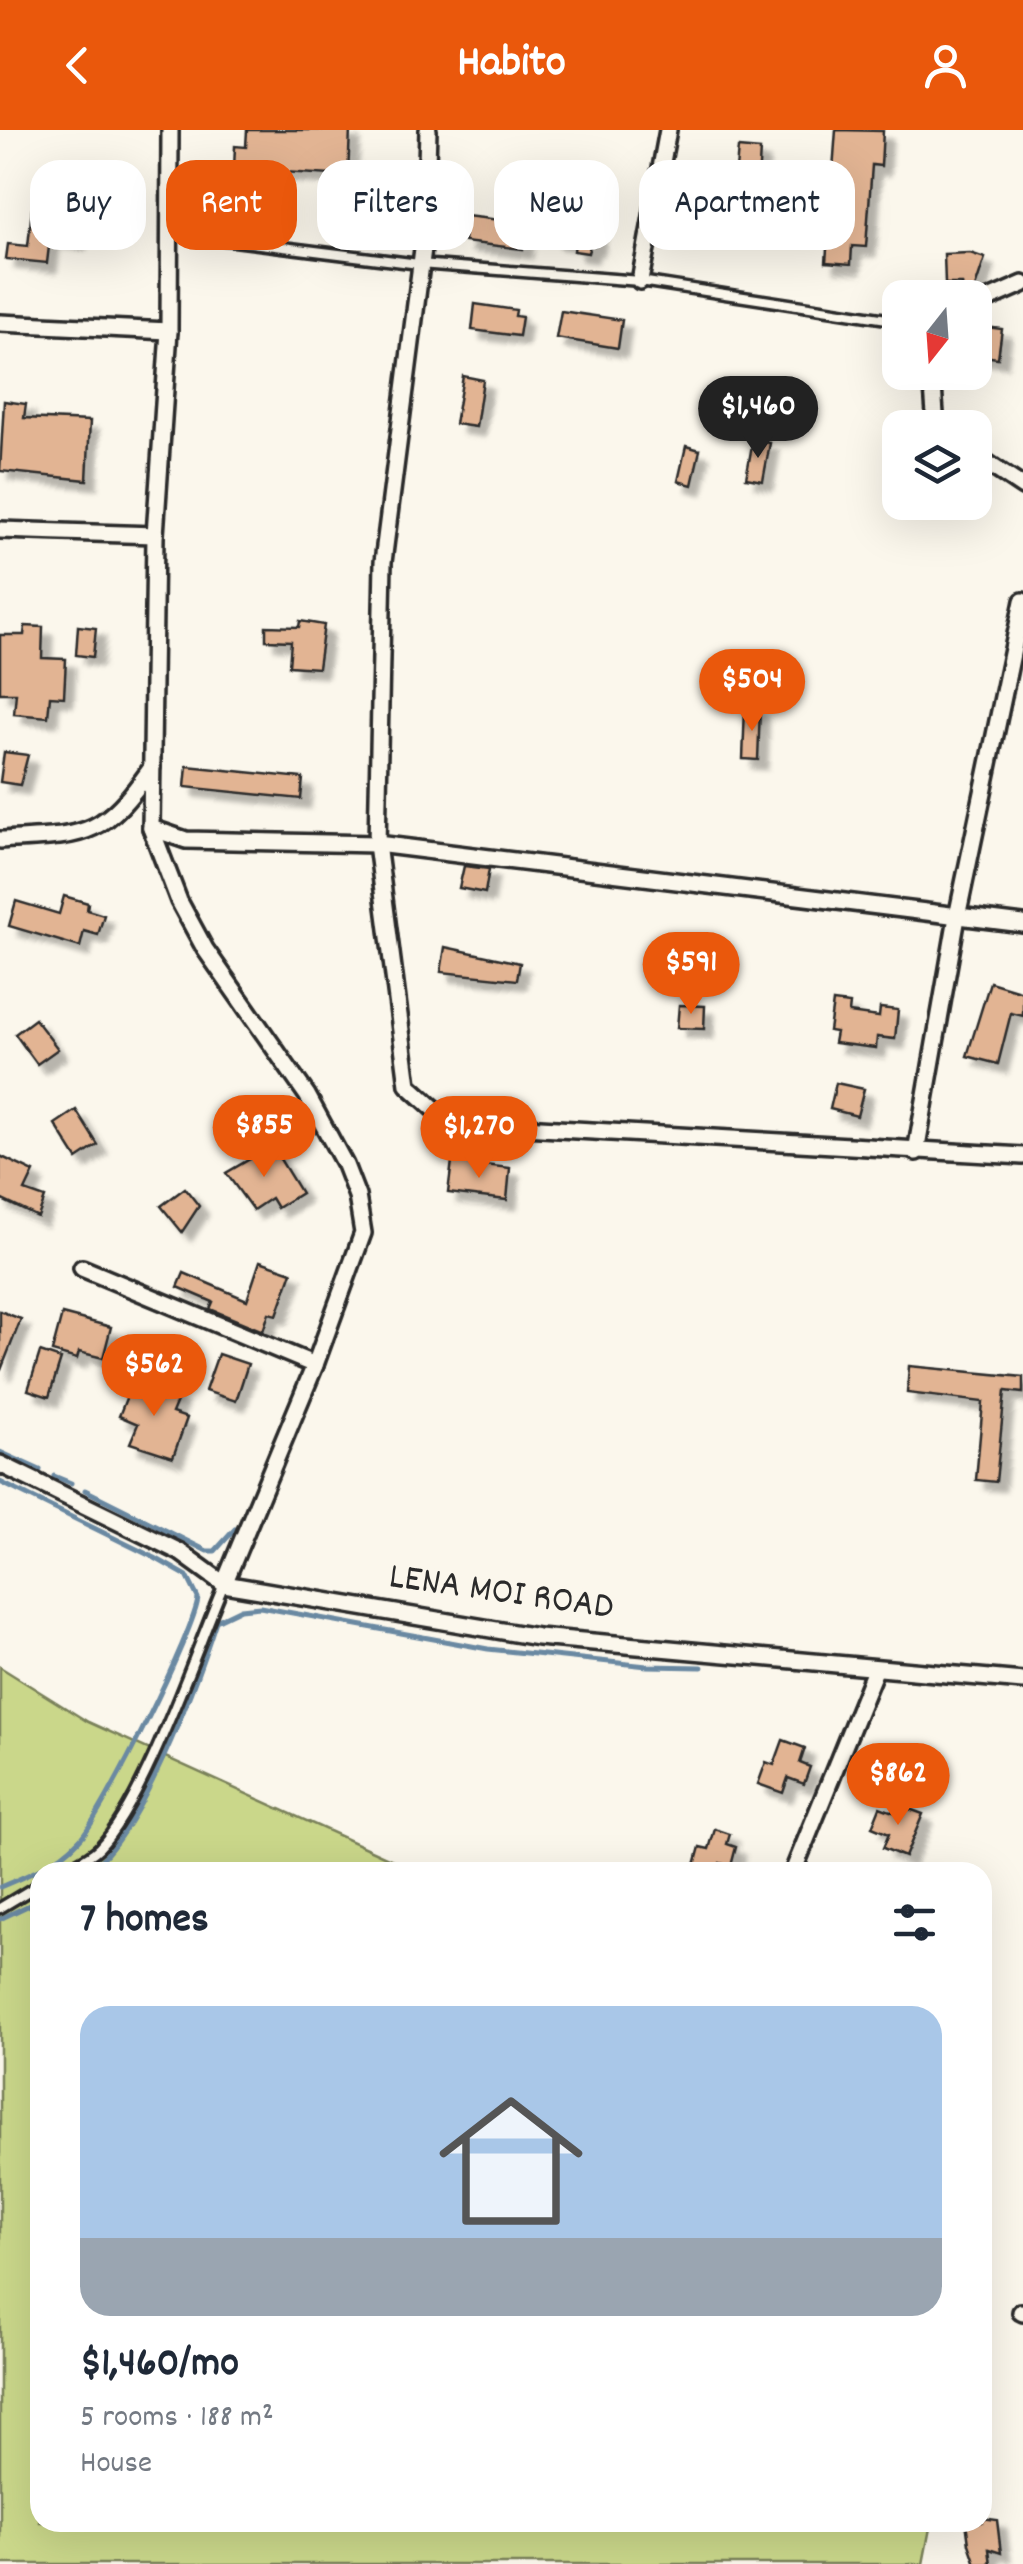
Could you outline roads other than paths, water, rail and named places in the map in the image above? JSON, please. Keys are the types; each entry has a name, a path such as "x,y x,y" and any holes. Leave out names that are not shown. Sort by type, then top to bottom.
{"street":[{"path":"170,130 170,160"},
{"path":"428,130 425,233 418,264 384,562 377,844 408,1084 438,1112 490,1125 1023,1156"},
{"path":"640,282 668,130"},
{"path":"170,250 169,331 155,536 151,828 179,901 205,949 307,1096 357,1196 363,1233 315,1365 224,1584"},
{"path":"992,298 1023,284"},
{"path":"0,323 169,331"},
{"path":"992,466 1023,486"},
{"path":"0,530 155,536"},
{"path":"916,1152 957,917 1023,601"},
{"path":"0,840 78,836 127,802 152,767"},
{"path":"151,828 186,840 377,844 1023,924"},
{"path":"82,1268 315,1365"},
{"name":"LENA MOI ROAD","path":"0,1464 180,1552 224,1584 538,1636 1023,1681"},
{"path":"796,1862 875,1670"}],"lane":[{"path":"297,249 418,264 640,282 882,318"},
{"path":"77,1862 97,1850 116,1826 146,1767 224,1584"},
{"path":"0,1908 30,1890"}],"waterway":[{"path":"0,1452 40,1470"},
{"path":"54,1476 71,1483"},
{"path":"0,1482 187,1576 198,1598 166,1682 91,1824 79,1840 50,1862"},
{"path":"85,1490 207,1551 215,1551 235,1529"},
{"path":"98,1862 126,1828 145,1795 180,1719 216,1621 241,1609 260,1607 488,1649 647,1666 702,1667"},
{"path":"0,1887 30,1874"},
{"path":"0,1919 30,1905"}]}
